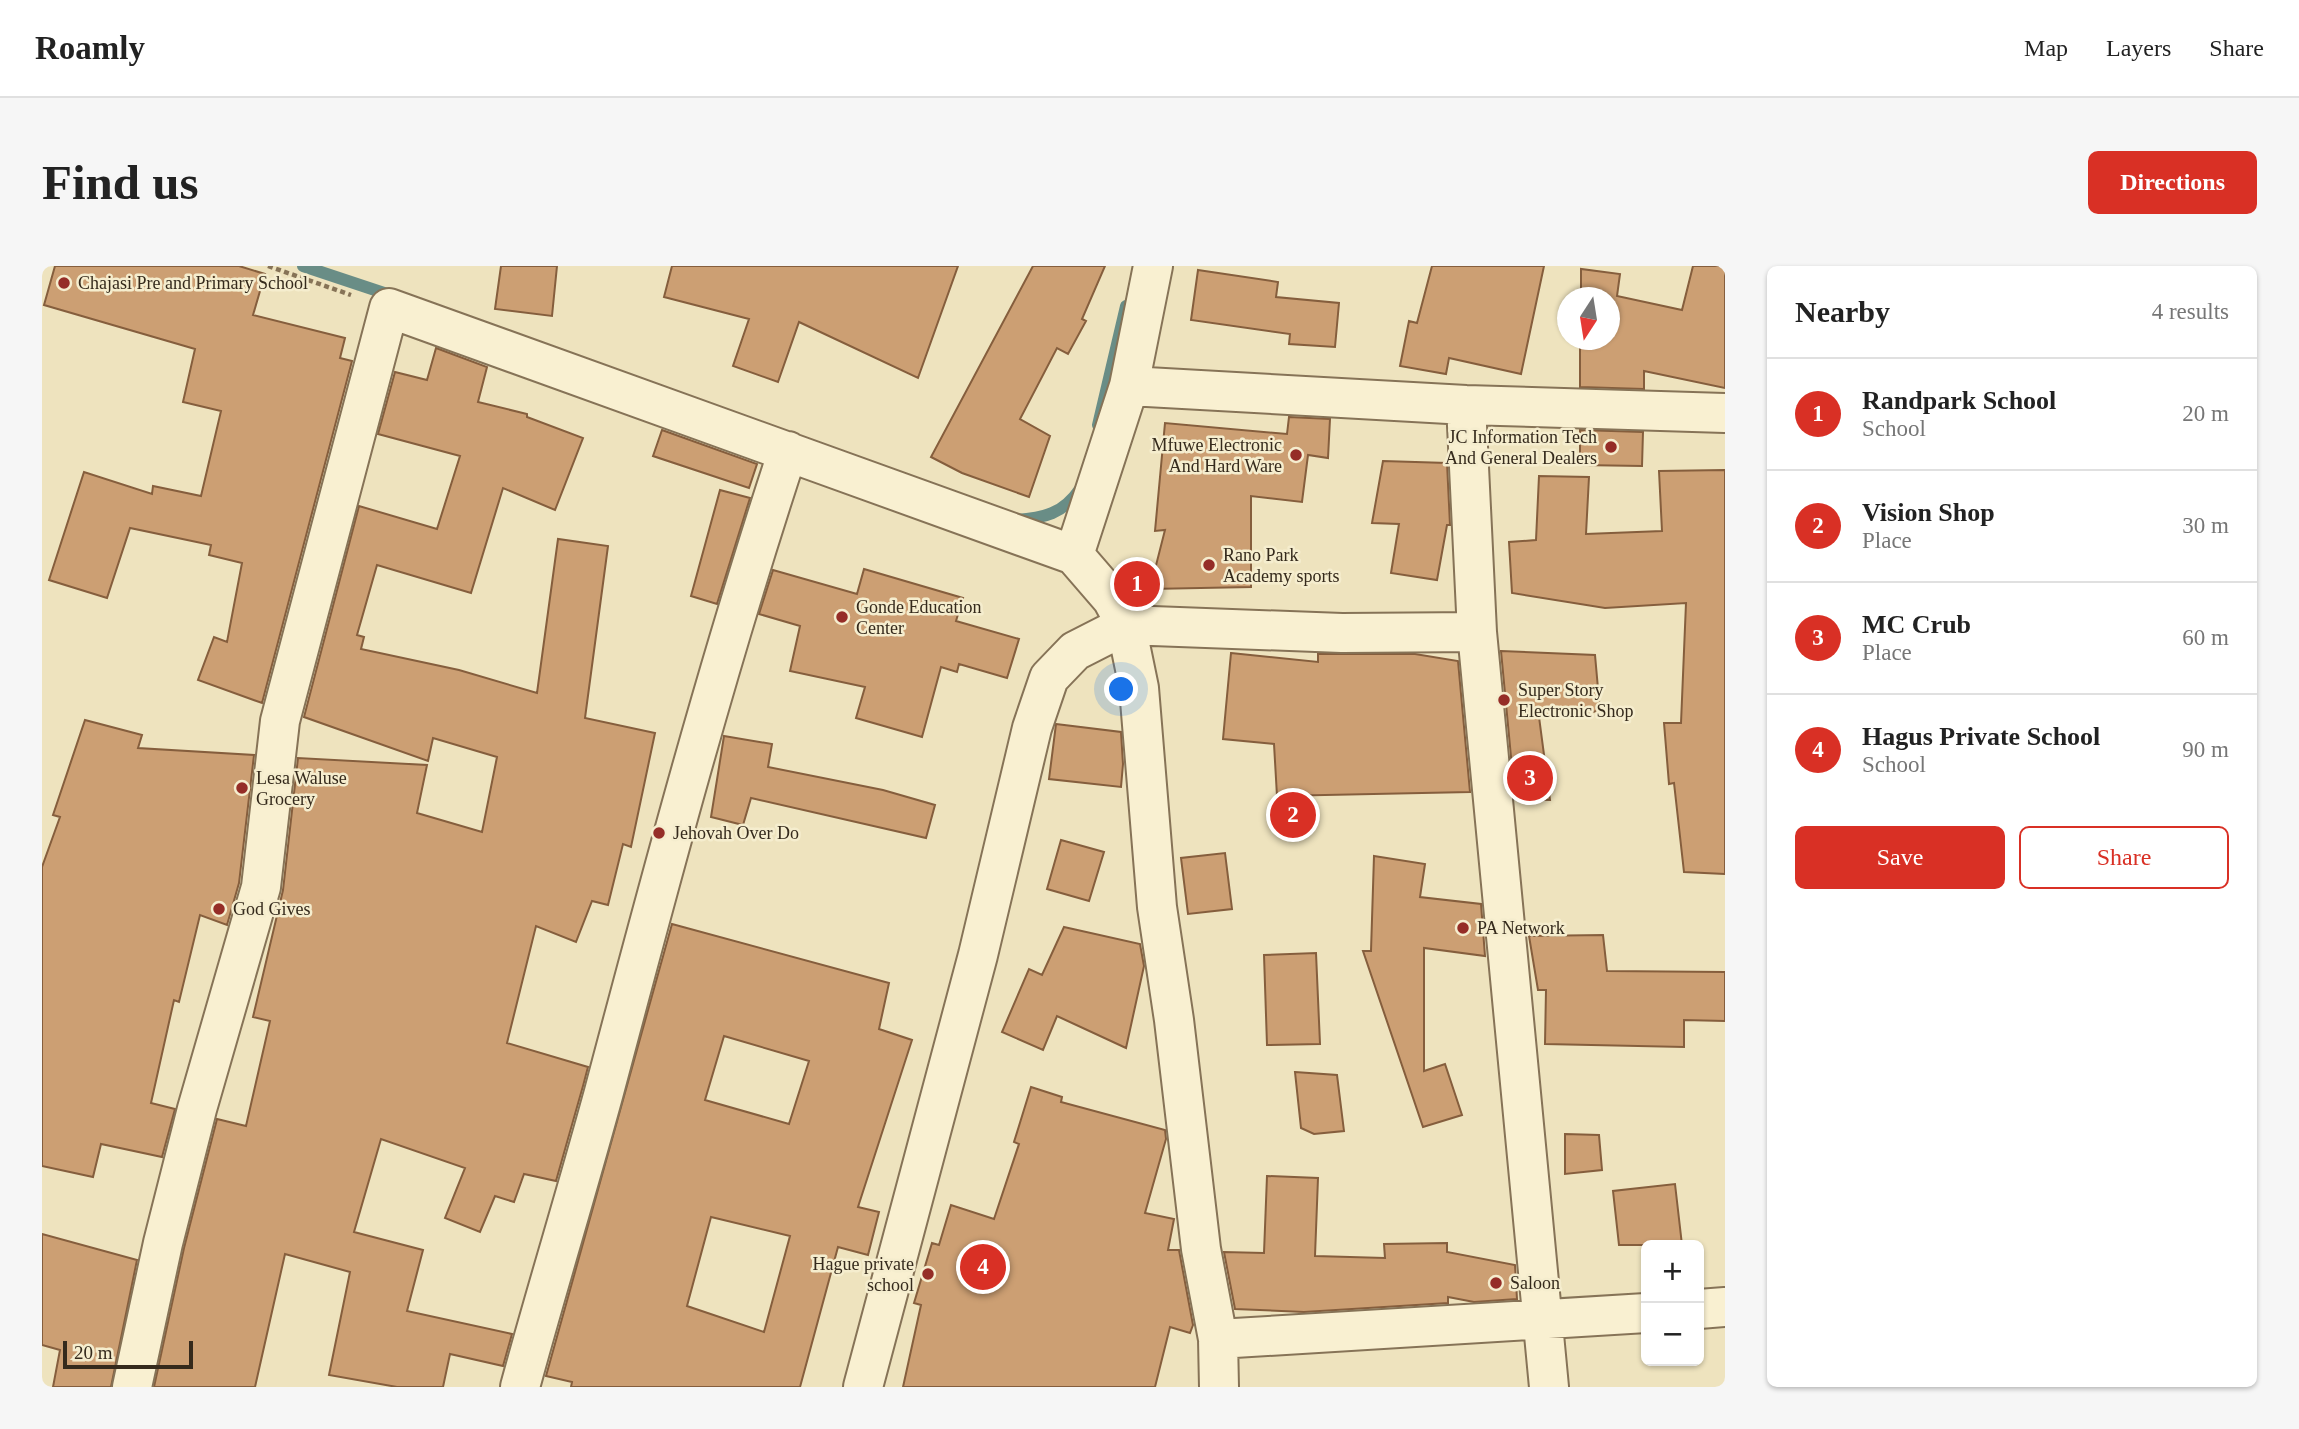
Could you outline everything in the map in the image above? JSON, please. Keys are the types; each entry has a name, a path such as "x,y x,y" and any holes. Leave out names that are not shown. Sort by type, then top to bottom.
{"street":[{"path":"1074,555 1129,386 1153,266"},
{"path":"132,1387 163,1243 197,1109 261,887 280,721 388,308 1074,555 1112,598 1126,625 1139,688 1157,907 1174,1020 1201,1249 1218,1339 1219,1387"},
{"path":"1129,386 1466,405 1725,414"},
{"path":"1466,405 1478,632 1549,1387"},
{"path":"520,1387 603,1094 677,812 740,596 788,451"},
{"path":"863,1387 978,955 1032,728 1049,678 1075,652 1126,625 1342,633 1478,632"},
{"path":"1704,1309 1725,1307"},
{"path":"1218,1339 1641,1312"}],"path":[{"path":"268,266 388,308"}],"building":[{"path":"55,266 239,266 265,274 253,315 345,338 340,358 352,361 262,703 198,680 214,637 227,642 242,563 209,555 211,545 130,528 107,598 49,580 84,472 152,494 153,486 201,496 221,411 183,402 195,349 44,305"},
{"path":"501,266 557,266 552,316 495,309"},
{"path":"672,266 958,266 918,378 799,322 778,382 733,366 749,319 664,297"},
{"path":"1033,266 1105,266 1082,319 1086,321 1068,354 1057,348 1020,419 1050,436 1029,497 962,473 931,457"},
{"path":"1432,266 1544,266 1521,374 1449,358 1446,374 1400,366 1409,321 1417,323"},
{"path":"1693,266 1725,266 1725,388 1644,371 1644,389 1580,387 1580,350 1620,350 1620,297 1682,310"},
{"path":"1581,269 1620,274 1618,287 1581,287"},
{"path":"1198,270 1278,282 1276,297 1339,303 1335,347 1289,344 1290,334 1191,320"},
{"path":"436,348 487,367 478,402 527,414 527,417 583,438 555,510 503,488 471,593 377,565 357,635 364,637 361,649 459,670 537,693 558,539 608,546 585,718 655,733 631,847 623,844 608,905 592,901 576,942 536,926 507,1043 588,1067 583,1086 556,1181 524,1174 514,1202 495,1196 480,1232 445,1218 465,1168 381,1139 354,1232 423,1250 407,1311 512,1334 503,1366 450,1354 443,1387 397,1387 329,1375 350,1272 285,1254 255,1387 154,1387 184,1248 217,1119 246,1126 270,1021 253,1017 283,890 298,758 427,765 417,813 482,832 497,757 433,738 428,761 304,717 359,506 437,529 460,456 378,434 395,372 427,380"},
{"path":"1289,417 1330,419 1328,458 1308,455 1302,502 1251,496 1251,587 1150,589 1165,530 1155,531 1165,423 1287,434"},
{"path":"662,430 757,464 749,488 653,456"},
{"name":"JC Information Tech And General Dealers","path":"1580,430 1643,432 1642,466 1580,465"},
{"path":"1383,461 1447,463 1450,525 1447,525 1437,580 1391,573 1399,524 1372,523"},
{"path":"1725,470 1725,874 1684,872 1674,783 1669,784 1664,723 1681,723 1686,603 1605,608 1512,593 1509,542 1536,540 1539,476 1589,477 1586,534 1662,531 1659,471"},
{"path":"720,490 750,498 717,604 691,596"},
{"name":"Gonde Education Center","path":"864,569 963,598 956,621 1019,639 1007,678 959,664 957,672 941,667 922,737 856,718 865,687 790,671 800,626 759,614 773,570 857,594"},
{"path":"1501,651 1595,655 1600,711 1539,717 1550,800 1515,799"},
{"path":"1231,653 1318,662 1318,654 1415,654 1458,661 1470,792 1277,796 1274,744 1223,739"},
{"path":"85,720 142,735 138,748 254,755 239,883 227,925 200,915 179,1002 174,1000 151,1103 175,1109 162,1157 101,1144 93,1177 42,1166 42,867 60,817 53,815"},
{"path":"1056,724 1121,732 1121,787 1049,779"},
{"path":"724,736 772,744 768,767 883,790 935,805 926,838 751,798 743,825 711,817"},
{"path":"1061,840 1104,852 1089,901 1047,889"},
{"path":"1225,853 1232,909 1188,914 1181,858"},
{"path":"1374,856 1425,864 1420,897 1481,904 1485,956 1424,948 1424,1071 1445,1064 1462,1115 1423,1127 1363,951 1371,951"},
{"path":"672,924 889,983 879,1029 912,1040 858,1207 879,1212 868,1255 838,1247 800,1387 571,1387 572,1382 546,1376","holes":["724,1036 809,1061 789,1124 705,1100","711,1217 790,1236 764,1332 687,1306"]},
{"path":"1064,927 1140,944 1144,966 1126,1048 1057,1016 1043,1050 1002,1032 1029,969 1042,975"},
{"path":"1603,935 1607,971 1725,972 1725,1021 1684,1020 1684,1047 1545,1044 1546,990 1538,990 1529,936"},
{"path":"1316,953 1320,1044 1267,1045 1264,955"},
{"path":"1295,1072 1337,1075 1344,1131 1314,1134 1301,1128"},
{"path":"1031,1087 1062,1097 1061,1102 1165,1130 1166,1139 1145,1213 1174,1219 1168,1250 1179,1250 1193,1325 1190,1333 1170,1327 1155,1387 903,1387 921,1305 914,1303 932,1243 939,1245 951,1205 994,1219 1019,1144 1014,1142"},
{"path":"1565,1134 1599,1135 1602,1170 1565,1174"},
{"path":"1267,1176 1318,1178 1315,1256 1385,1258 1384,1244 1447,1243 1447,1252 1515,1265 1517,1299 1474,1302 1448,1297 1448,1303 1304,1312 1235,1309 1224,1252 1264,1253"},
{"path":"1675,1184 1681,1240 1641,1240 1641,1245 1619,1245 1613,1191"},
{"path":"42,1234 137,1260 111,1387 53,1387 60,1350 42,1345"}],"waterway":[{"path":"303,266 396,297"},
{"path":"1098,425 1126,306"},
{"path":"1015,520 1052,513 1067,504 1080,489"}],"place":[{"name":"Chajasi Pre and Primary School","path":"64,283"},
{"name":"JC Information Tech And General Dealers","path":"1611,447"},
{"name":"Mfuwe Electronic And Hard Ware","path":"1296,455"},
{"name":"Rano Park Academy sports","path":"1209,565"},
{"name":"Randpark School","path":"1137,584"},
{"name":"Gonde Education Center","path":"842,617"},
{"name":"Super Story Electronic Shop","path":"1504,700"},
{"name":"MC Crub","path":"1530,778"},
{"name":"Lesa Waluse Grocery","path":"242,788"},
{"name":"Vision Shop","path":"1293,815"},
{"name":"Jehovah Over Do","path":"659,833"},
{"name":"God Gives","path":"219,909"},
{"name":"PA Network","path":"1463,928"},
{"name":"Hagus Private School","path":"983,1267"},
{"name":"Hague private school","path":"928,1274"},
{"name":"Saloon","path":"1496,1283"}]}
